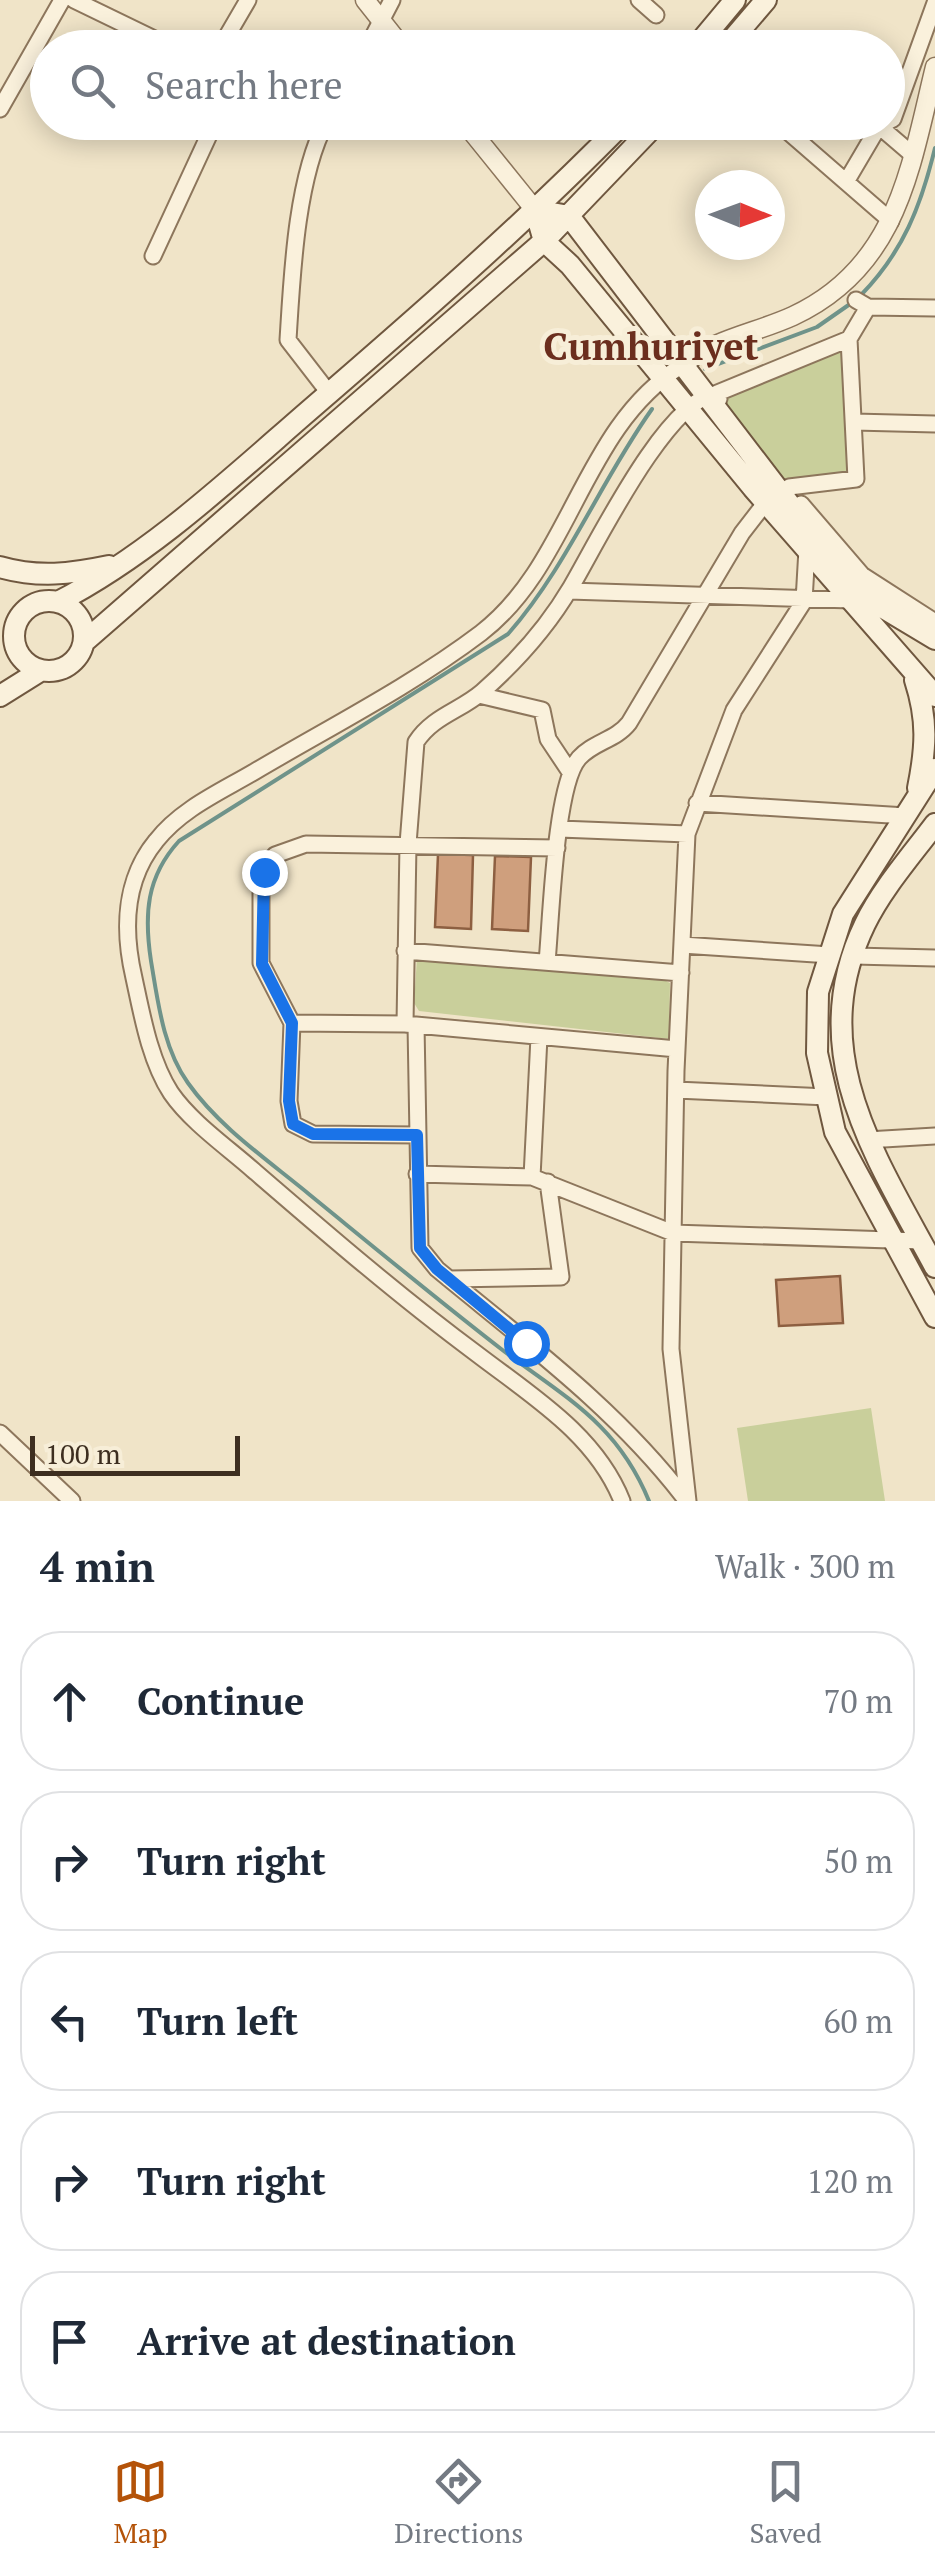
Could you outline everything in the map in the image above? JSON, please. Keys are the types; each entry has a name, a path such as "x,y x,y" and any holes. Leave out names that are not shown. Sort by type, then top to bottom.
{"main road":[{"path":"710,30 734,0"},
{"path":"740,30 766,0"},
{"path":"40,671 7,643 18,618 121,563 329,393 535,210 606,140"},
{"path":"0,696 40,671 63,669 73,662 84,642 544,241 641,140"},
{"path":"535,210 569,216 681,366 766,502 935,696"},
{"path":"535,210 544,241 570,265 663,378 703,400 823,548 885,609 929,631"},
{"path":"0,568 26,574 68,574 121,563"},
{"path":"0,568 76,613 84,642"},
{"path":"909,664 926,713 928,739 911,808"},
{"path":"935,769 843,914 818,992 817,1022 817,1053 836,1132 935,1317"},
{"path":"935,824 864,925 842,996 841,1050 858,1124 935,1266"}],"street":[{"path":"43,30 62,0"},
{"path":"74,0 136,30"},
{"path":"230,30 248,0"},
{"path":"365,0 388,30"},
{"path":"376,30 392,0"},
{"path":"640,0 656,15"},
{"path":"905,85 935,3"},
{"path":"0,109 5,88 30,49"},
{"path":"622,1501 594,1450 543,1403 292,1204 171,1093 145,1028 129,956 129,893 139,866 179,816 388,693 512,607 544,561 588,473 628,412 663,378 723,342 830,297 859,270 891,221 914,156 935,67"},
{"path":"153,256 208,140"},
{"path":"318,140 292,282 288,340 329,393"},
{"path":"479,140 535,210"},
{"path":"798,140 891,221"},
{"path":"846,182 870,140"},
{"path":"895,140 914,156"},
{"path":"788,487 856,479 849,339 862,304 935,308"},
{"path":"687,1501 650,1452 616,1418 449,1278 420,1248 405,951 416,742 425,728 479,695 528,646 568,591 656,441 703,400 849,339"},
{"path":"703,400 788,487 862,574 929,631 935,653"},
{"path":"854,422 935,424"},
{"path":"548,962 557,848 570,772 584,753 621,734 630,723 742,533 766,502"},
{"path":"687,1501 671,1349 677,1049 687,834 734,710 804,601 806,549"},
{"path":"568,591 851,600"},
{"path":"479,695 542,710 548,739 570,772"},
{"path":"697,803 911,808"},
{"path":"560,828 687,834"},
{"path":"417,1135 313,1134 293,1124 289,1101 292,1023 262,964 261,893 268,863 291,846 306,844 557,848"},
{"path":"682,945 830,955"},
{"path":"405,951 681,973"},
{"path":"854,956 935,958"},
{"path":"292,1023 410,1025 677,1049"},
{"path":"449,1278 561,1277 540,1179 539,1037"},
{"path":"676,1090 827,1097"},
{"path":"867,1140 935,1136"},
{"path":"417,1174 540,1179 673,1232 922,1241"},
{"path":"0,1433 72,1501"}],"green space":[{"path":"846,344 853,478 790,486 720,396"},
{"path":"417,958 662,979 670,983 669,1039 419,1011 414,1003"},
{"path":"871,1408 885,1501 748,1501 737,1428"}],"building":[{"path":"438,854 473,855 471,929 435,927"},
{"path":"495,856 531,857 528,931 492,929"},
{"path":"840,1276 843,1323 779,1326 776,1280"}],"waterway":[{"path":"861,295 899,245 923,189 935,148"},
{"path":"705,369 817,327 850,304"},
{"path":"649,1501 622,1452 589,1416 262,1156 200,1099 167,1040 151,961 148,912 160,868 179,841 508,634 566,553 652,409"}],"district":[{"name":"Cumhuriyet","path":"651,346"}],"route":[{"path":"264,872 262,964 292,1023 289,1114 293,1124 313,1134 417,1135 420,1248 437,1269 526,1343"}]}
